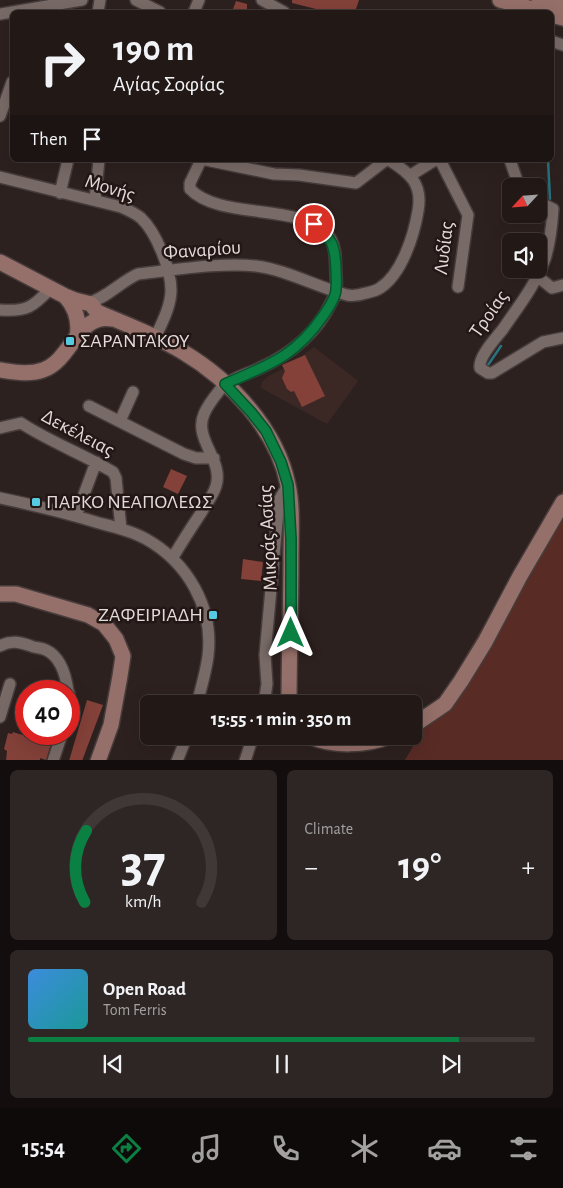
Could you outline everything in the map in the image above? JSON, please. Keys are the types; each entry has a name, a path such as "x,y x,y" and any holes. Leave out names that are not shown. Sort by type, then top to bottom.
{"street":[{"path":"20,8 82,0"},
{"path":"136,0 156,10"},
{"path":"539,0 563,7"},
{"path":"267,4 280,10"},
{"path":"510,4 535,10"},
{"path":"0,116 10,88"},
{"path":"60,193 68,162"},
{"path":"95,200 99,162"},
{"path":"173,557 216,486 218,472 202,432 203,416 210,403 225,384 285,356 298,346 319,322 336,290 333,244 327,234 314,224 290,217 216,204 196,195 190,189 190,183 200,162"},
{"path":"216,162 274,174 299,175 356,183 385,162"},
{"path":"391,162 411,175 432,162"},
{"name":"Λυδίας","path":"441,162 468,215 458,288"},
{"path":"511,162 516,178"},
{"name":"Φαναρίου","path":"87,313 125,280 138,274 237,264 259,267 352,295 379,289 390,280 399,266 414,230 420,199 411,175"},
{"name":"Μονής","path":"0,177 95,200 132,211 142,219 157,243 168,271 171,290 170,300 155,338"},
{"name":"Τροίας","path":"547,251 558,209"},
{"path":"0,262 65,296 87,313 75,340 55,363 45,369 25,372 0,370"},
{"name":"Τροίας","path":"536,278 483,356 479,364 480,368 488,374 492,373 543,342 563,338"},
{"path":"540,278 552,288 563,286"},
{"path":"0,310 28,308 51,288"},
{"name":"Μικράς Ασίας","path":"87,313 118,320 182,351 225,384 266,431 281,462 288,485 291,539 289,695"},
{"path":"120,422 133,392"},
{"path":"89,406 184,454 196,458 214,458"},
{"name":"Δεκέλειας","path":"0,428 21,423 34,432 113,472 116,478 121,529"},
{"path":"76,516 96,462"},
{"path":"265,695 266,655 279,500 288,485"},
{"path":"0,498 121,529 144,538 173,557 190,578 206,617 208,655 199,695"},
{"path":"422,719 445,704 461,681 485,642 563,502"},
{"path":"0,594 16,594 88,615 104,624 116,639 123,656 111,725 98,760"},
{"path":"0,646 14,641 26,643 50,652 61,667 65,680"},
{"path":"0,718 10,684"},
{"path":"53,760 58,745"},
{"path":"177,760 183,745"},
{"path":"246,760 251,745"}],"shaded area":[{"path":"314,347 358,381 327,424 261,388 262,382 267,377 287,367"},
{"path":"563,490 563,760 405,760 414,745 422,745 422,731"}],"building":[{"path":"292,0 359,0 356,10 320,10 292,3"},
{"path":"236,1 247,4 247,10 233,10"},
{"path":"305,355 325,396 302,407 294,391 291,392 287,389 282,378 285,371 282,365"},
{"path":"171,469 187,476 178,494 163,487"},
{"path":"243,559 263,562 261,581 241,579"},
{"path":"87,700 103,705 82,760 69,760 74,745 80,745 80,724"},
{"path":"8,733 15,733 15,745 51,745 46,760 40,758 40,760 6,760 7,751 4,749"}],"waterway":[{"path":"548,162 550,199"},
{"path":"486,368 501,346"}],"place":[{"name":"ΣΑΡΑΝΤΑΚΟΥ","path":"70,341"},
{"name":"ΠΑΡΚΟ ΝΕΑΠΟΛΕΩΣ","path":"36,502"},
{"name":"ΖΑΦΕΙΡΙΑΔΗ","path":"213,615"}],"route":[{"path":"291,633 291,539 288,485 281,462 266,431 225,384 285,356 310,334 327,310 336,290 335,257 333,244 327,234 314,224"}]}
